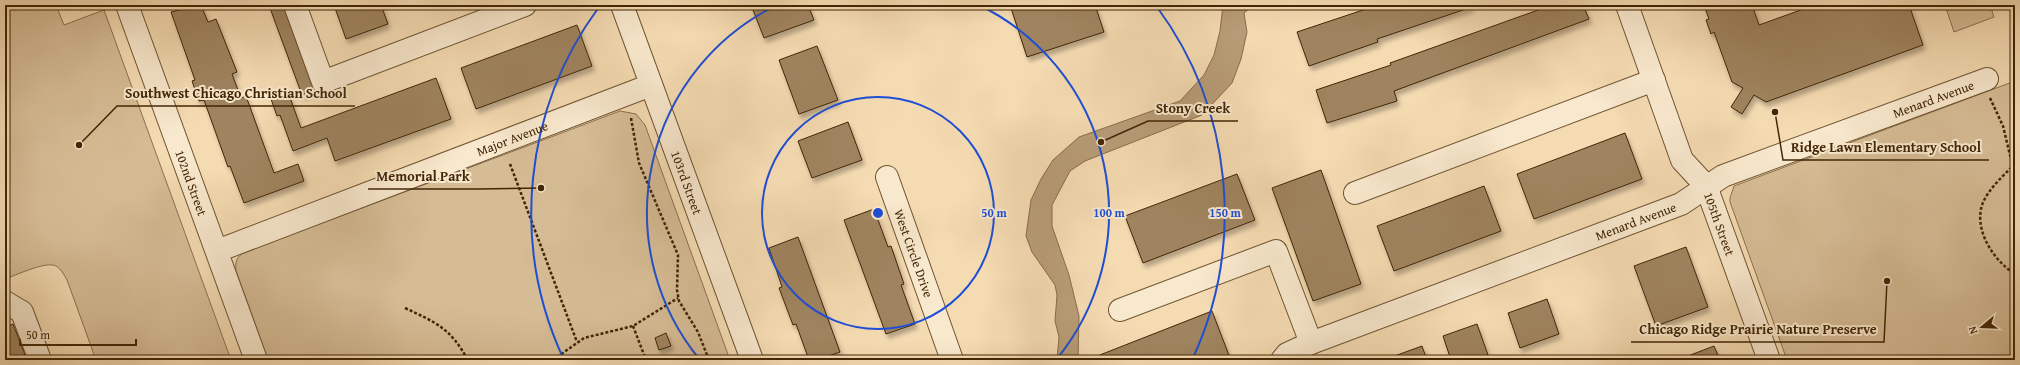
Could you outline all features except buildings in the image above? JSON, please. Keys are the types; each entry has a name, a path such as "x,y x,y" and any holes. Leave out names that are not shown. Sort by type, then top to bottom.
{"street":[{"name":"102nd Street","path":"127,5 256,360"},
{"path":"295,5 323,82 525,5"},
{"name":"103rd Street","path":"622,5 650,86 752,360"},
{"name":"105th Street","path":"1627,5 1682,160 1706,186 1769,360"},
{"path":"1355,193 1654,80"},
{"name":"Menard Avenue","path":"1282,360 1287,354 1311,343 1681,204 1723,176 1984,80"},
{"name":"Major Avenue","path":"217,251 650,86"},
{"name":"West Circle Drive","path":"887,177 952,360"},
{"path":"1120,310 1276,251 1311,343"},
{"path":"5,302 22,312 40,360"}],"path":[{"path":"1984,80 2003,126 2015,176"},
{"path":"631,118 639,163 678,255 676,290 678,298 698,332 708,359 704,360"},
{"path":"510,164 576,342"},
{"path":"2015,164 1998,180 1988,194 1982,205 1980,219 1989,248 2000,261 2015,274"},
{"path":"553,360 576,342 593,335 633,326 678,298"},
{"path":"405,308 438,324 458,343 468,360"},
{"path":"633,326 646,360"}],"shaded area":[{"path":"5,5 56,5 64,25 104,10 231,360 96,360 67,280 58,267 53,265 42,266 5,279"},
{"path":"1223,5 1250,5 1250,8 1244,13 1247,32 1241,59 1232,83 1202,115 1085,161 1070,171 1052,205 1052,226 1069,275 1079,316 1078,360 1057,360 1059,337 1055,321 1057,295 1055,285 1032,252 1026,236 1031,200 1041,179 1053,160 1079,137 1180,101 1204,75 1214,55 1220,31"},
{"path":"1945,5 1990,5 1994,17 1954,32"},
{"path":"2015,81 2015,360 1787,360 1730,202 1734,186"},
{"path":"620,111 636,114 645,125 730,360 268,360 236,271 237,260 242,254"}],"place":[{"name":"Ridge Lawn Elementary School","path":"1775,112"},
{"name":"Stony Creek","path":"1101,142"},
{"name":"Southwest Chicago Christian School","path":"79,145"},
{"name":"Memorial Park","path":"541,188"},
{"name":"Chicago Ridge Prairie Nature Preserve","path":"1887,281"}]}
